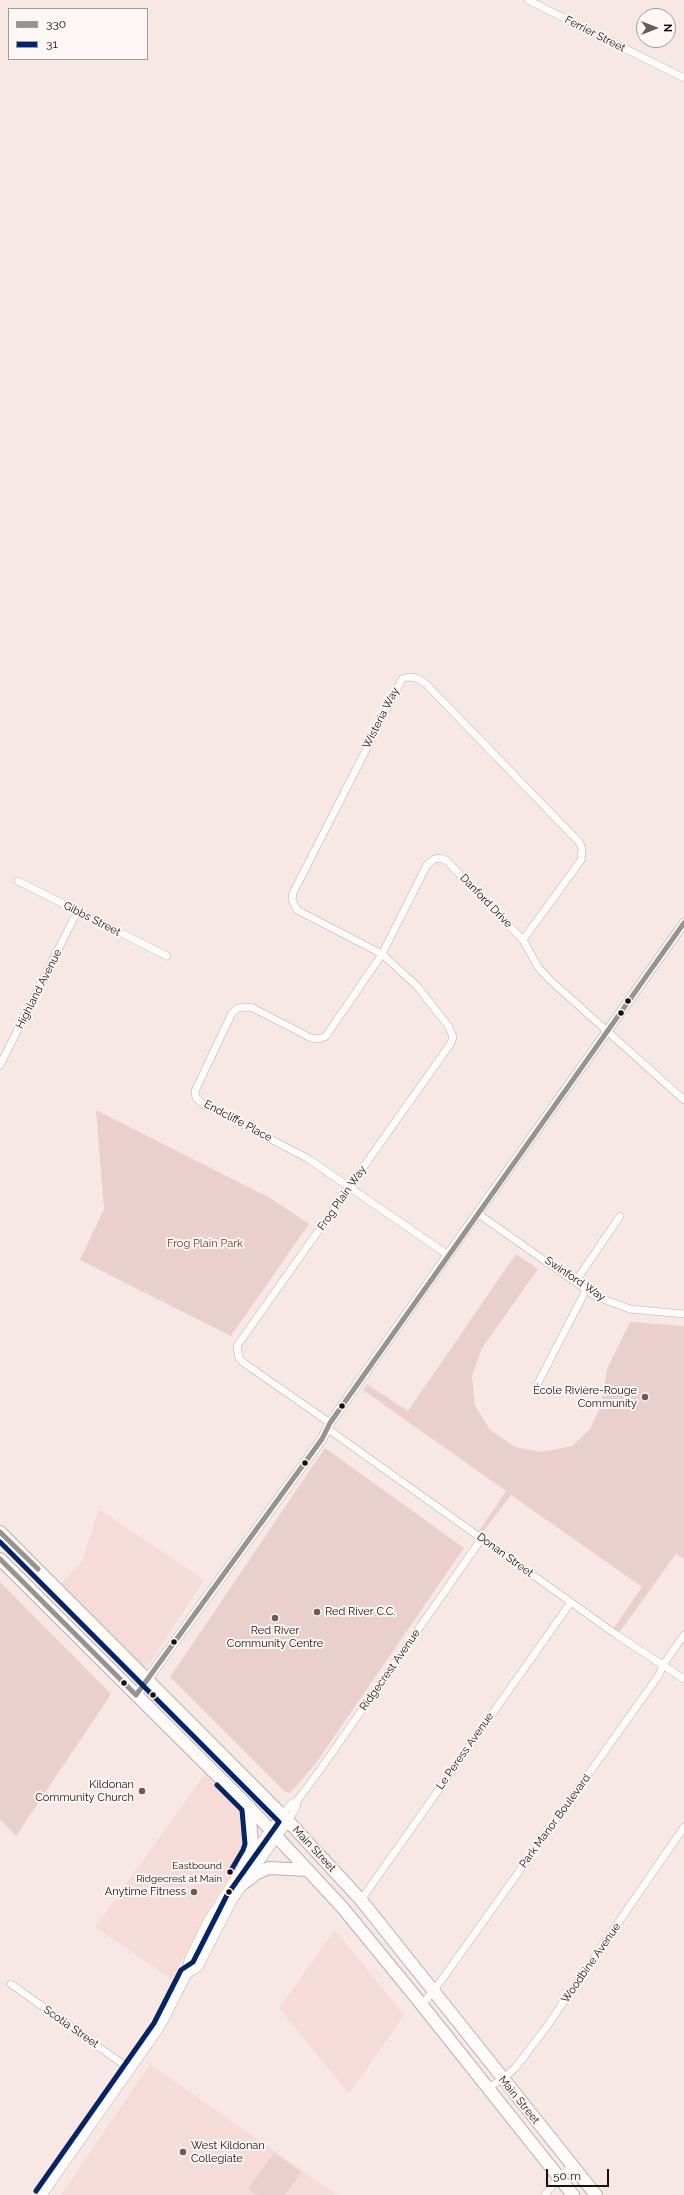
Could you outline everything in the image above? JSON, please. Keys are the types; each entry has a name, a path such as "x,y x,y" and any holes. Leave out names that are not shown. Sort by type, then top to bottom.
{"main road":[{"name":"Main Street","path":"0,1532 285,1818 361,1900 596,2195"},
{"name":"Main Street","path":"0,1559 249,1807 308,1870 365,1934 486,2088 573,2195"},
{"path":"244,1865 252,1844 249,1807"},
{"path":"244,1883 257,1873 269,1868 308,1870"}],"street":[{"name":"Ferrier Street","path":"528,0 684,78"},
{"name":"Wisteria Way","path":"382,954 297,910 292,900 293,894 398,684 408,677 417,678 426,684 582,848 581,860 523,940"},
{"name":"Danford Drive","path":"382,954 427,865 434,859 441,858 447,861 523,940 538,967 550,980 606,1032 684,1100"},
{"name":"Gibbs Street","path":"18,881 167,956"},
{"name":"Highland Avenue","path":"0,1065 77,912"},
{"path":"136,1694 148,1680 322,1439 329,1426 477,1213 684,923"},
{"name":"Endcliffe Place","path":"382,954 330,1031 326,1036 319,1039 311,1038 251,1007 238,1008 232,1013 195,1091 196,1098 203,1104 307,1158 448,1255"},
{"name":"Frog Plain Way","path":"329,1426 244,1363 239,1358 237,1346 451,1044 453,1038 449,1027 417,986 382,954"},
{"name":"Swinford Way","path":"477,1213 576,1281 586,1290 609,1302 630,1310 684,1314"},
{"path":"576,1281 620,1216"},
{"path":"538,1384 586,1290"},
{"name":"Donan Street","path":"329,1426 614,1633 684,1679"},
{"name":"Ridgecrest Avenue","path":"187,1974 198,1967 233,1899 274,1834 285,1818 296,1808 297,1801 482,1538"},
{"name":"Le Peress Avenue","path":"361,1900 571,1602"},
{"name":"Park Manor Boulevard","path":"422,2005 650,1688 659,1675 663,1665 684,1635"},
{"name":"Woodbine Avenue","path":"486,2088 503,2079 515,2068 545,2029 684,1827"},
{"name":"Ridgecrest Avenue","path":"42,2195 160,2027 187,1974 189,1960 208,1921 244,1865 274,1834"},
{"name":"Scotia Street","path":"11,1984 131,2070"},
{"path":"545,2195 559,2177 572,2166"}],"shaded area":[{"path":"99,1509 204,1580 146,1669 61,1584 82,1561"},
{"path":"205,1774 245,1818 249,1833 245,1853 211,1904 172,1979 95,1927"},
{"path":"335,1930 404,2015 349,2094 279,2008"},
{"name":"West Kildonan Collegiate","path":"150,2064 337,2195 61,2195"}],"green space":[{"name":"Frog Plain Park","path":"96,1110 270,1198 309,1224 231,1336 80,1260 104,1209"},
{"path":"516,1254 538,1269 482,1348 472,1376 475,1405 490,1430 515,1447 541,1452 572,1446 590,1429 601,1405 607,1369 630,1322 684,1326 684,1559 676,1554 619,1633 613,1629 642,1587 511,1495 480,1536 477,1534 506,1491 363,1390 367,1384 408,1411"},
{"name":"Red River C.C.","path":"325,1448 464,1548 316,1763 290,1793 284,1791 170,1677"},
{"path":"0,1582 111,1694 16,1836 0,1819"},
{"path":"274,2153 301,2172 285,2195 257,2195 248,2189"}],"transit line":[{"name":"330","path":"0,1559 136,1695 322,1439 330,1423 684,923"},
{"name":"330","path":"0,1532 38,1569"},
{"name":"31","path":"0,1542 279,1822 227,1895 193,1962 181,1970 154,2023 36,2191"},
{"name":"31","path":"217,1785 242,1810 245,1844 230,1872"}],"place":[{"name":"École Rivière-Rouge Community","path":"645,1397"},
{"name":"Red River C.C.","path":"317,1612"},
{"name":"Red River Community Centre","path":"275,1618"},
{"name":"Kildonan Community Church","path":"142,1791"},
{"name":"Eastbound Ridgecrest at Main","path":"230,1872"},
{"name":"Anytime Fitness","path":"194,1892"},
{"name":"West Kildonan Collegiate","path":"183,2152"}]}
